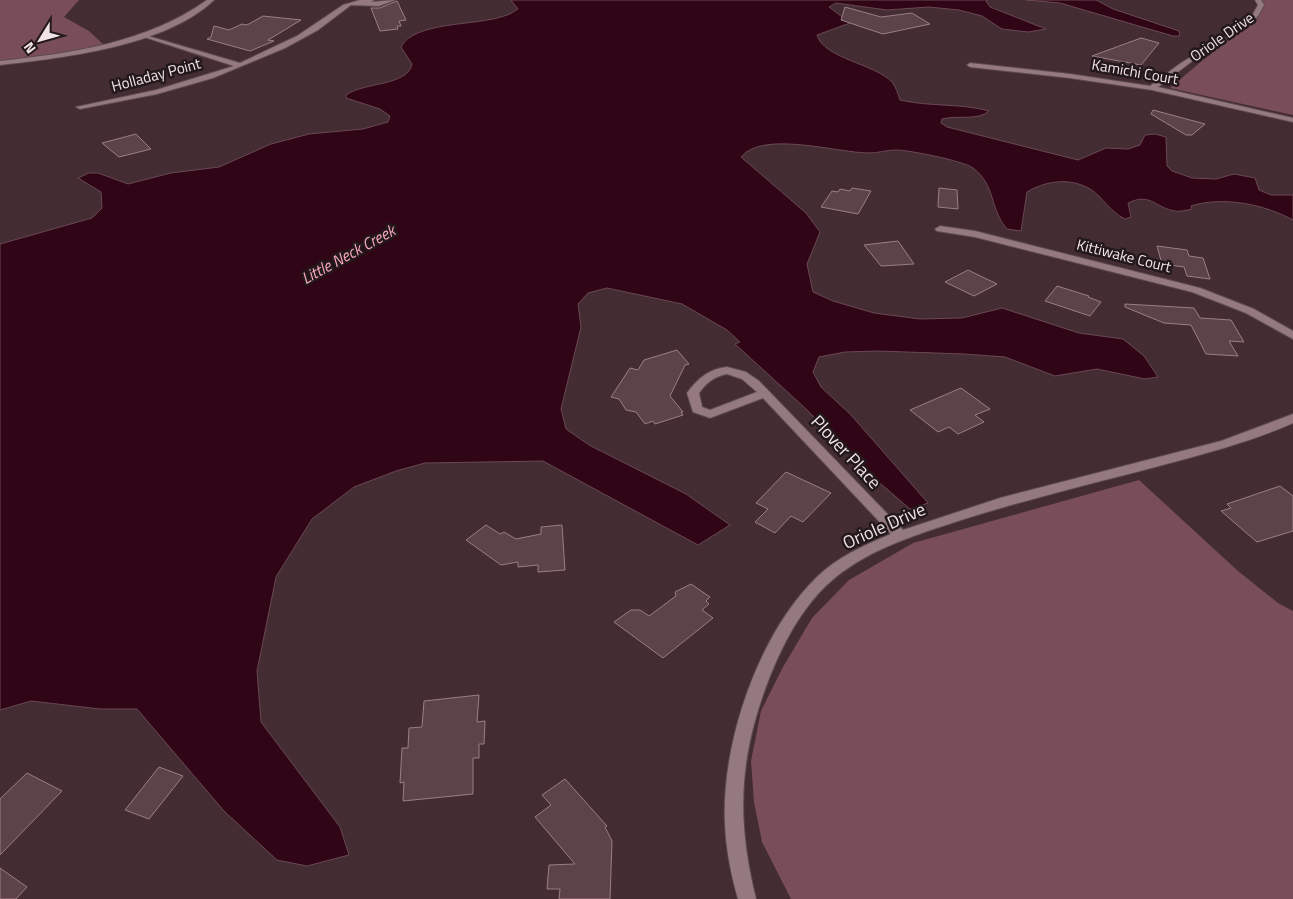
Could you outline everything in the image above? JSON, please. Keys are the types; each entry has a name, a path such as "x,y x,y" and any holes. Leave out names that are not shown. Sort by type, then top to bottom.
{"street":[{"path":"0,63 66,54 142,35 189,16 211,0"},
{"path":"353,3 371,0"},
{"path":"353,3 379,4 392,0"},
{"name":"Oriole Drive","path":"1152,88 1182,64 1244,25 1258,13 1261,5 1258,0"},
{"name":"Holladay Point","path":"80,107 157,90 238,65 283,47 328,20 345,5 353,3"},
{"name":"Holladay Point","path":"142,35 238,65"},
{"name":"Kamichi Court","path":"970,65 1070,76 1152,88 1293,120"},
{"name":"Kittiwake Court","path":"940,229 975,234 1196,290 1250,311 1293,336"},
{"name":"Plover Place","path":"764,393 710,414 697,409 693,393 697,386 712,374 729,371 746,376 764,393 900,535"},
{"name":"Oriole Drive","path":"747,899 738,865 733,832 733,785 746,726 762,673 801,605 817,585 843,564 900,535 977,509 1240,439 1293,418"}],"shaded area":[{"path":"0,0 79,0 64,17 89,31 107,48 0,65"},
{"path":"1261,0 1293,0 1293,115 1170,88 1263,9"},
{"path":"1139,480 1238,571 1278,603 1293,611 1293,899 791,899 762,842 754,802 751,761 761,711 783,667 812,618 849,580 913,543"}],"water":[{"name":"Little Neck Creek","path":"511,0 988,0 986,1 990,7 1046,29 1028,32 1002,29 982,16 959,10 929,7 887,10 836,3 829,7 850,23 817,35 821,43 829,50 874,70 892,82 900,100 989,111 979,116 942,119 941,123 947,127 1078,160 1106,148 1128,149 1140,145 1145,135 1155,134 1166,137 1167,166 1172,171 1192,178 1216,179 1234,174 1255,178 1259,190 1271,195 1293,195 1293,220 1282,214 1243,203 1203,203 1191,206 1192,209 1177,211 1142,199 1128,203 1131,217 1125,219 1090,189 1074,183 1058,182 1042,185 1027,192 1021,231 1007,229 997,213 989,189 980,175 973,168 959,162 903,150 869,153 783,144 766,145 752,149 741,157 806,213 820,232 807,264 813,292 833,301 874,313 920,319 962,318 1002,308 1079,333 1123,339 1144,356 1158,377 1145,379 1097,369 1055,376 1005,357 964,354 878,351 845,352 819,357 813,372 821,387 851,415 928,503 910,509 873,477 805,408 735,344 740,342 727,330 682,304 607,288 588,293 578,304 581,327 561,409 566,429 589,445 686,494 730,525 698,545 543,461 425,463 396,471 354,487 312,519 276,577 257,671 261,722 340,827 349,855 307,866 277,860 224,811 137,709 100,709 31,701 0,710 0,244 92,218 102,208 101,192 78,178 89,173 98,173 128,184 171,173 219,167 271,144 309,134 363,129 388,122 390,116 380,109 346,98 346,95 363,88 394,80 409,71 412,64 401,47 408,39 432,28 508,15 518,9"},
{"path":"1026,0 1096,0 1113,9 1179,31 1180,36 1173,36 1060,3"}],"building":[{"path":"397,1 406,20 399,21 401,26 397,26 398,29 380,31 371,8 380,8"},
{"path":"845,7 881,17 912,13 930,24 883,34 841,20"},
{"path":"263,16 301,20 268,40 274,41 250,51 207,39 211,37 214,26 229,30 242,24 247,25"},
{"path":"1141,38 1159,43 1141,65 1092,56"},
{"path":"1153,110 1205,124 1192,135 1186,135 1151,114"},
{"path":"136,134 151,149 119,157 102,143"},
{"path":"852,188 871,191 858,214 821,207 832,191 838,192 840,189 850,191"},
{"path":"939,188 957,190 958,209 938,207"},
{"path":"898,241 914,264 881,266 864,245"},
{"path":"1157,246 1187,250 1189,256 1203,258 1210,279 1187,276 1184,267 1162,264"},
{"path":"968,270 997,284 974,296 945,282"},
{"path":"1057,286 1089,296 1101,302 1090,316 1045,301"},
{"path":"1125,304 1194,308 1200,318 1231,320 1244,342 1229,341 1238,356 1206,354 1191,325 1164,323 1125,307"},
{"path":"677,350 689,364 685,365 670,396 683,412 681,412 683,415 655,424 653,421 645,424 636,412 626,410 619,399 611,397 630,368 638,370 644,360"},
{"path":"961,388 990,409 975,415 984,422 958,434 949,427 938,432 910,410"},
{"path":"786,472 831,493 803,522 791,516 775,533 755,522 768,509 756,503"},
{"path":"1280,486 1293,496 1293,531 1257,542 1221,511 1231,508 1227,504"},
{"path":"486,525 500,534 504,532 516,539 541,534 541,527 562,525 565,570 538,572 538,565 518,567 518,562 501,565 466,540"},
{"path":"691,584 710,597 706,601 709,604 702,610 713,618 663,658 614,622 631,610 640,610 649,616 676,596 675,592"},
{"path":"479,695 477,722 485,721 484,744 479,744 479,758 473,758 473,794 403,801 404,782 400,783 402,748 408,748 409,728 422,727 424,701"},
{"path":"159,767 183,776 149,819 125,810"},
{"path":"27,773 62,791 0,855 0,799"},
{"path":"565,779 607,826 605,827 612,841 610,899 559,899 560,889 547,889 549,865 575,864 535,817 551,805 542,795"},
{"path":"0,868 27,887 16,899 0,899"}]}
